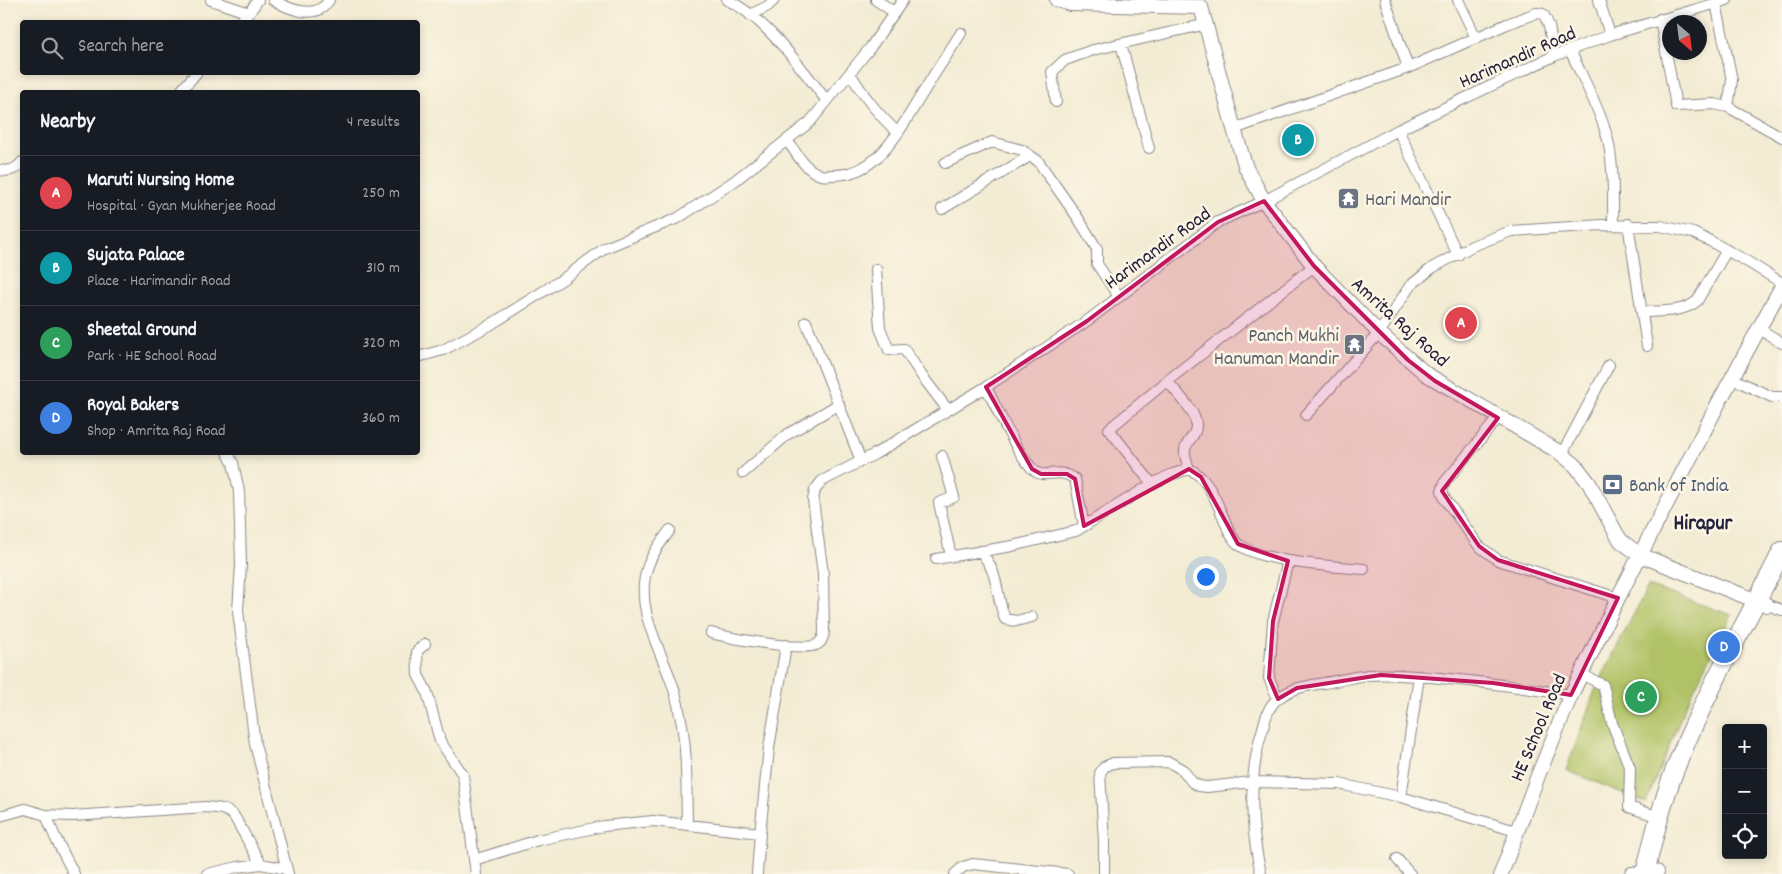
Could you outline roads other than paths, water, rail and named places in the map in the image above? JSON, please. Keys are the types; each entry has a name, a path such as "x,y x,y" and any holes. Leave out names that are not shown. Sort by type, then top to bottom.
{"highway":[{"path":"1647,873 1659,817 1669,785 1687,740 1710,690 1769,605 1782,551"},
{"path":"1647,873 1695,747 1710,714 1769,605 1782,575"}],"main road":[{"path":"1058,0 1071,4 1200,4"},
{"name":"Amrita Raj Road","path":"1200,4 1246,168 1264,202 1314,266 1379,333 1426,374 1562,454 1575,465 1590,483 1621,540 1640,555 1769,605"},
{"name":"HE School Road","path":"1501,874 1516,832 1581,674 1731,378 1782,284"}],"street":[{"path":"210,0 249,12"},
{"path":"242,20 258,0"},
{"path":"273,0 297,11 309,11 320,9 329,0"},
{"path":"727,0 750,15 780,42 827,101"},
{"path":"750,15 768,6 774,0"},
{"path":"876,0 894,12"},
{"path":"420,356 443,350 490,325 563,279 605,248 678,218 733,182 810,122 870,48 903,0"},
{"path":"1385,0 1408,68"},
{"path":"1458,0 1476,38"},
{"path":"1599,0 1610,35"},
{"name":"Harimandir Road","path":"786,645 814,646 822,640 824,632 823,574 813,500 815,490 822,481 861,461 948,410 1087,321 1218,222 1264,202 1398,130 1554,56 1610,35 1727,0"},
{"path":"1716,3 1732,80 1728,107"},
{"path":"1234,129 1408,68 1536,13 1543,14 1549,26 1554,56"},
{"path":"1660,19 1676,106 1714,104 1728,107 1782,137"},
{"path":"1056,102 1052,72 1065,60 1093,50 1207,24"},
{"path":"787,140 809,168 822,175 841,176 858,171 880,155 898,133 962,33"},
{"path":"1121,44 1150,148"},
{"path":"1570,50 1600,116 1608,139 1612,163 1613,225"},
{"path":"850,73 866,100 898,133"},
{"path":"182,90 194,75"},
{"path":"1398,130 1458,255"},
{"path":"945,163 992,142 1022,150 1038,161 1097,249 1097,264 1119,296"},
{"path":"942,209 1030,156"},
{"path":"0,170 8,171 15,169 20,164"},
{"path":"1628,224 1647,346"},
{"path":"1306,415 1379,333 1410,286 1432,268 1472,246 1511,231 1628,224 1660,226 1701,237 1727,250 1782,284"},
{"path":"1642,312 1676,310 1692,305 1697,300 1727,250"},
{"path":"1152,484 1110,429 1167,381 1314,266"},
{"path":"876,269 880,328 889,350 904,349 948,410"},
{"path":"806,322 861,461"},
{"path":"1758,328 1782,343"},
{"path":"1562,454 1609,364"},
{"path":"1731,378 1772,397 1782,398"},
{"path":"1167,381 1193,414 1196,425 1194,437 1187,444 1184,451 1189,469 1201,477 1207,485 1231,536 1238,544 1249,550 1288,561 1364,569"},
{"path":"986,387 1017,446 1032,469 1041,474 1054,472 1067,474 1075,479 1084,526"},
{"path":"743,473 788,434 839,404"},
{"path":"1498,418 1445,482 1442,491 1445,499 1479,546 1498,560 1618,598"},
{"path":"207,874 261,864 287,871 255,744 238,611 241,565 240,491 233,462 229,455"},
{"path":"942,456 954,497 939,502 950,556"},
{"path":"936,559 1012,546 1076,530 1152,484 1170,475 1189,469"},
{"path":"670,530 653,555 647,569 644,583 644,599 649,621 672,682 681,716 686,748 687,825"},
{"path":"980,551 995,572 1005,619 1016,621 1032,617"},
{"path":"1278,699 1269,678 1269,668 1273,621 1288,561"},
{"path":"711,633 738,639 786,645 769,748 760,833 758,874"},
{"path":"425,644 417,651 418,675 427,692 440,741 463,775 476,874"},
{"path":"1581,674 1603,685 1612,723 1630,768 1629,807 1659,817"},
{"path":"1261,874 1252,813 1252,782 1257,748 1267,714 1278,699 1298,688 1369,675 1419,676 1493,683 1571,695"},
{"path":"1401,797 1419,676"},
{"path":"1104,874 1100,773 1104,767 1113,763 1169,762 1183,770 1192,782 1199,786 1207,787 1252,782 1339,784 1401,797 1516,832"},
{"path":"0,816 25,809 46,816 96,815 205,806 222,808 234,816 261,864"},
{"path":"46,816 74,874"},
{"path":"474,860 538,840 604,826 653,821 760,833"},
{"path":"1397,859 1410,874"},
{"path":"956,874 963,867 973,864 1068,874"}],"place":[{"name":"Sujata Palace","path":"1298,140"},
{"name":"Hari Mandir","path":"1349,198"},
{"name":"Maruti Nursing Home","path":"1461,323"},
{"name":"Panch Mukhi Hanuman Mandir","path":"1355,345"},
{"name":"Bank of India","path":"1613,484"},
{"name":"Royal Bakers","path":"1724,647"},
{"name":"Sheetal Ground","path":"1641,697"}],"district":[{"name":"Hirapur","path":"1703,522"}]}
